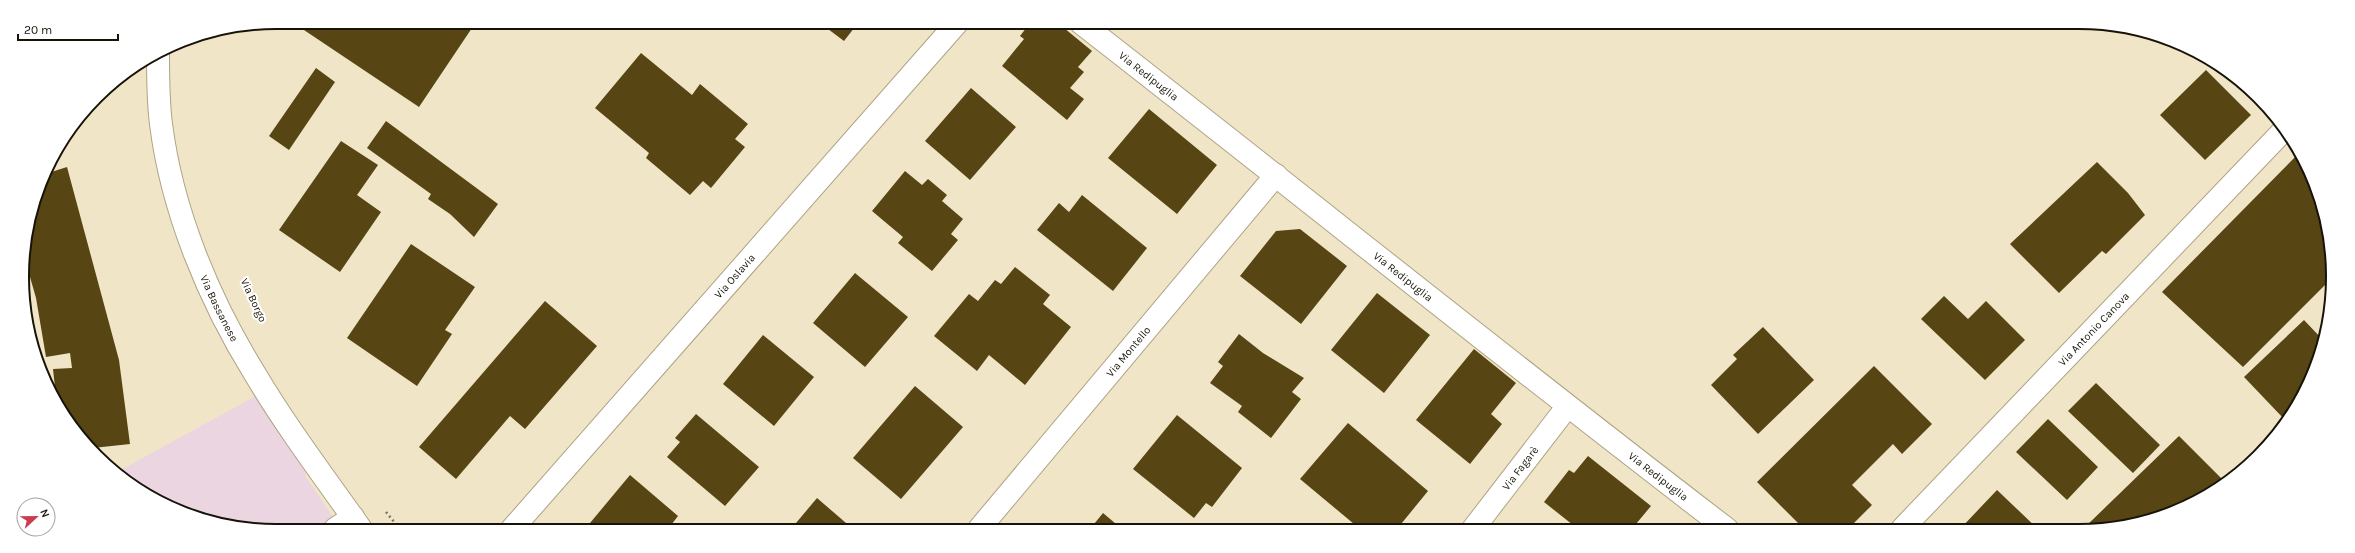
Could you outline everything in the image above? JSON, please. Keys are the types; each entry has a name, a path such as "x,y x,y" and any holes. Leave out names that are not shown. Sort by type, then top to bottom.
{"street":[{"name":"Via Oslavia","path":"516,524 952,29"},
{"name":"Via Redipuglia","path":"1089,29 1276,174 1567,407 1721,524"},
{"name":"Via Bassanese","path":"158,59 161,124 168,162 193,247 213,295 235,341 349,524"},
{"name":"Via Antonio Canova","path":"1907,524 2280,134"},
{"name":"Via Montello","path":"983,524 1276,174"},
{"name":"Via Fagarè","path":"1477,524 1567,407"}],"path":[{"path":"381,505 396,524"}],"shaded area":[{"path":"261,393 305,466 306,477 338,524 276,524 244,522 212,516 182,505 153,491 122,470"}],"building":[{"path":"302,29 471,29 419,107"},
{"path":"828,29 853,29 844,41"},
{"path":"1025,29 1065,29 1092,51 1078,67 1084,72 1070,88 1084,99 1067,120 1002,66 1024,39 1020,36"},
{"path":"641,53 692,95 700,84 748,124 735,139 745,147 711,188 703,181 690,195 646,158 649,153 595,108"},
{"path":"316,68 335,82 289,150 269,136"},
{"path":"2206,70 2251,115 2205,160 2160,115"},
{"path":"971,88 1016,127 970,180 925,141"},
{"path":"1149,109 1217,165 1177,214 1108,158"},
{"path":"386,121 498,204 474,237 450,214 428,199 431,194 367,148"},
{"path":"341,141 378,165 357,195 381,212 340,272 279,230"},
{"path":"2295,157 2307,182 2318,212 2324,244 2326,284 2243,367 2162,292"},
{"path":"2097,162 2128,193 2145,215 2106,254 2102,251 2059,293 2010,244"},
{"path":"67,167 119,360 130,444 97,448 71,414 55,386 53,369 72,368 70,353 46,357 36,298 29,274 31,244 37,212 53,171"},
{"path":"905,171 922,185 928,179 947,195 942,201 963,219 951,234 958,240 932,271 898,243 903,237 872,211"},
{"path":"1082,195 1147,248 1113,291 1037,230 1059,203 1069,212"},
{"path":"1300,229 1347,266 1301,324 1240,276 1276,231"},
{"path":"411,244 475,287 445,330 452,334 417,386 347,338"},
{"path":"1015,267 1050,295 1043,304 1071,327 1025,385 989,355 977,371 934,336 969,294 978,301 995,280 1001,284"},
{"path":"855,273 908,317 865,367 813,323"},
{"path":"1377,293 1430,335 1384,393 1331,350"},
{"path":"1944,296 1968,319 1986,301 2025,340 1985,380 1921,319"},
{"path":"545,301 597,346 525,429 510,416 456,479 419,447"},
{"path":"2304,320 2319,336 2307,371 2293,400 2282,417 2244,377"},
{"path":"1763,327 1814,380 1758,434 1711,385 1737,359 1733,355"},
{"path":"1239,334 1263,353 1304,378 1292,392 1301,399 1271,438 1238,412 1242,406 1210,383 1223,366 1218,362"},
{"path":"763,335 814,377 774,426 723,384"},
{"path":"1474,349 1516,383 1491,414 1502,424 1470,464 1416,420"},
{"path":"1874,366 1932,424 1902,454 1893,444 1852,485 1872,505 1853,524 1799,524 1757,482"},
{"path":"2096,383 2160,445 2133,473 2068,411"},
{"path":"915,386 963,427 901,499 853,458"},
{"path":"696,414 759,467 725,506 667,457 680,442 675,438"},
{"path":"1177,415 1242,468 1212,507 1206,503 1194,518 1133,469"},
{"path":"2048,419 2098,467 2067,500 2016,452"},
{"path":"1348,423 1428,491 1401,524 1354,524 1300,479"},
{"path":"2179,436 2221,478 2202,491 2158,511 2143,516 2111,522 2089,523"},
{"path":"1588,456 1651,506 1636,524 1572,524 1544,502 1569,470 1574,473"},
{"path":"630,475 678,516 672,524 589,524"},
{"path":"1997,490 2033,524 1965,524"},
{"path":"817,498 847,524 795,524"},
{"path":"1103,513 1116,524 1094,524"}]}
